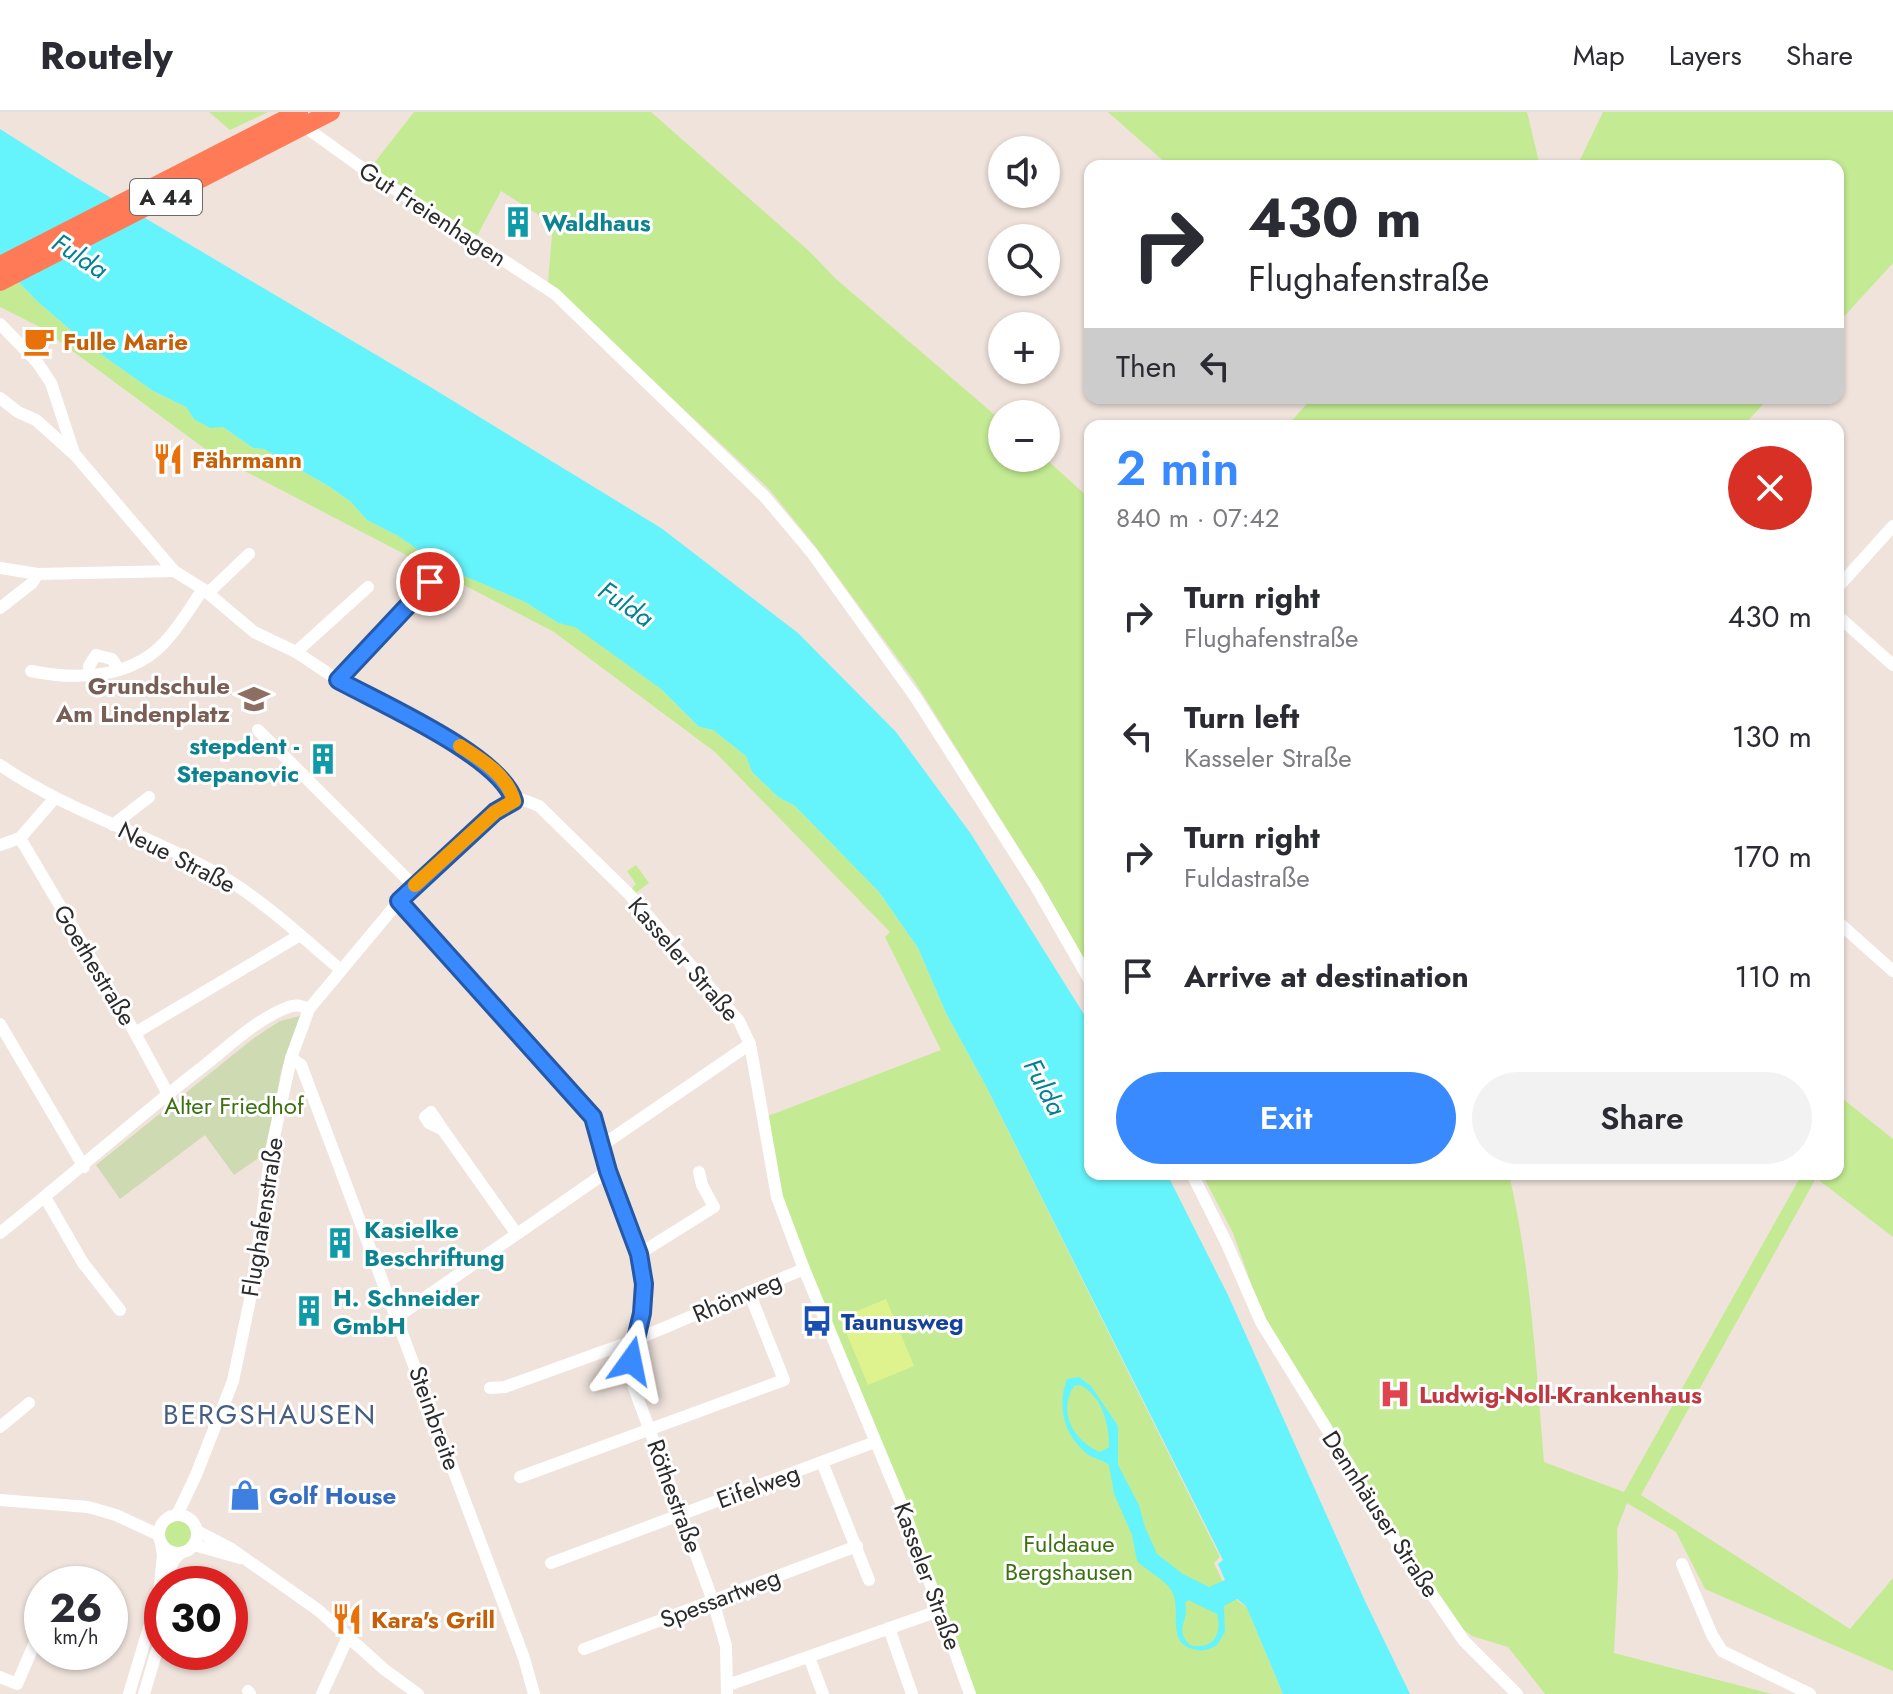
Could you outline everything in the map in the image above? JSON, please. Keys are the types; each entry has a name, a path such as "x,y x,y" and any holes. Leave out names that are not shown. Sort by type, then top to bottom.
{"highway":[{"name":"A 44","path":"0,265 299,112"},
{"name":"A 44","path":"0,282 331,112"}],"street":[{"name":"Gut Freienhagen","path":"286,112 312,133 555,294 765,497 812,553 916,698 1035,885 1084,971"},
{"path":"0,324 37,362 51,383 76,456"},
{"path":"0,398 18,412 36,420 76,456 174,571 206,591 252,631 296,652 338,680 473,754 508,785 514,801"},
{"path":"1844,580 1893,526"},
{"path":"31,671 61,677 119,670 161,646 206,591 249,554"},
{"path":"0,568 38,574 174,571"},
{"path":"0,608 32,583 38,574"},
{"path":"338,680 430,582"},
{"path":"296,652 368,587"},
{"path":"1844,621 1893,665"},
{"path":"90,675 89,666 96,655 112,659 119,670"},
{"path":"258,730 414,886"},
{"name":"Neue Straße","path":"0,765 54,799 220,875 252,896 341,970"},
{"path":"113,825 149,797"},
{"path":"0,845 20,838 54,799"},
{"name":"Kasseler Straße","path":"514,801 524,800 539,806 629,894 739,1021 750,1044 774,1184 804,1269 890,1472 970,1694"},
{"name":"Flughafenstraße","path":"177,1518 233,1381 252,1290 268,1166 291,1058 309,1009 399,901 495,812 514,801"},
{"name":"Goethestraße","path":"20,838 168,1094"},
{"name":"Röthestraße","path":"399,901 593,1117 608,1171 639,1254 644,1284 642,1313 631,1361 634,1388 713,1601 726,1646 728,1689"},
{"path":"1844,927 1893,971"},
{"path":"135,1033 300,935"},
{"path":"0,1233 252,1029 280,1011 298,1005 309,1009"},
{"path":"0,1024 84,1167"},
{"path":"601,1146 750,1044"},
{"name":"Steinbreite","path":"291,1058 301,1065 306,1078 524,1658 534,1694"},
{"path":"443,1130 516,1233"},
{"path":"397,1317 608,1171"},
{"path":"639,1254 714,1207 699,1172"},
{"name":"Dennhäuser Straße","path":"1195,1180 1261,1322 1397,1543 1464,1641 1517,1694"},
{"path":"45,1197 83,1263 120,1310"},
{"name":"Rhönweg","path":"490,1388 505,1387 635,1340 804,1269"},
{"path":"520,1477 784,1380 749,1292"},
{"path":"0,1427 29,1403"},
{"name":"Eifelweg","path":"551,1563 875,1442"},
{"path":"822,1462 869,1580"},
{"path":"0,1500 88,1507 156,1522 177,1518 230,1548 318,1610 385,1670 418,1694"},
{"path":"116,1515 160,1539 169,1551 181,1553"},
{"path":"129,1694 159,1594 163,1555 160,1539 177,1518"},
{"path":"171,1566 176,1556 194,1545 197,1531"},
{"path":"194,1545 242,1559"},
{"name":"Spessartweg","path":"584,1649 857,1546"},
{"path":"1682,1564 1712,1635 1722,1651 1810,1694"},
{"path":"728,1689 941,1610"},
{"path":"889,1628 912,1694"},
{"path":"322,1694 348,1637"},
{"path":"809,1657 823,1694"},
{"path":"0,1677 17,1684 24,1668"},
{"path":"144,1694 151,1670"}],"green space":[{"path":"209,112 268,112 230,130"},
{"path":"414,112 651,112 809,251 836,279 988,409 988,472 1060,472 1084,494 1084,958 1045,890 915,682 815,546 769,489 548,282 553,224 501,191 477,236 371,167"},
{"path":"1108,112 1527,112 1539,160 1162,160"},
{"path":"1603,112 1893,112 1893,263 1844,316 1844,160 1580,160"},
{"name":"Fuldaaue Bergshausen","path":"0,263 38,302 88,345 153,391 186,407 194,419 223,427 253,448 264,449 330,487 351,502 367,520 398,536 443,567 525,602 558,623 575,626 661,689 699,727 713,730 746,756 752,772 778,797 795,806 879,892 918,948 946,1013 987,1088 1220,1557 1214,1563 1220,1576 1231,1593 1246,1606 1283,1694 975,1694 784,1205 768,1116 941,1050 885,937 890,932 715,752 554,632 212,454 40,327 0,307"},
{"path":"1307,404 1763,404 1749,420 1292,420"},
{"path":"636,865 649,883 634,894 631,889 636,884 627,871"},
{"name":"Alter Friedhof","path":"300,1016 281,1071 267,1152 234,1175 205,1135 120,1199 96,1165 254,1038 280,1021"},
{"path":"1844,1100 1893,1139 1893,1237 1819,1180 1844,1180"},
{"path":"1205,1180 1510,1180 1528,1281 1544,1462 1624,1492 1799,1180 1815,1180 1641,1495 1850,1629 1893,1578 1893,1671 1705,1589 1676,1532 1627,1503 1617,1529 1614,1653 1772,1694 1545,1694 1508,1647 1472,1636 1463,1629 1400,1541 1264,1320 1233,1233"},
{"path":"886,1299 914,1366 868,1385 840,1318"},
{"path":"178,1521 187,1525 191,1534 187,1543 178,1547 169,1543 165,1534 169,1525"}],"water":[{"name":"Fulda","path":"0,129 661,528 798,633 896,732 971,834 1084,1014 1084,1180 1170,1180 1228,1295 1410,1694 1283,1694 1246,1606 1237,1599 1224,1606 1225,1632 1217,1645 1196,1650 1179,1639 1174,1597 1164,1582 1137,1561 1132,1535 1114,1494 1109,1465 1087,1454 1067,1429 1063,1399 1067,1379 1079,1377 1091,1386 1118,1426 1118,1465 1139,1505 1157,1554 1183,1574 1209,1587 1225,1580 1218,1564 1223,1560 987,1088 946,1013 918,948 879,892 795,806 778,797 752,772 746,756 713,730 699,727 661,689 575,627 558,623 525,602 443,567 398,536 367,520 351,502 330,487 264,449 253,448 223,427 210,428 194,419 186,407 153,391 88,345 38,302 0,263","holes":["1080,1385 1099,1403 1108,1429 1109,1447 1100,1452 1076,1433 1068,1415 1069,1396 1074,1386","1188,1600 1217,1614 1218,1628 1214,1639 1204,1646 1190,1645 1182,1629 1185,1603"]}],"slow traffic":[{"path":"415,885 495,812 514,801 500,775 460,746"}],"place":[{"name":"Waldhaus","path":"518,222"},
{"name":"Fulle Marie","path":"39,341"},
{"name":"Fährmann","path":"168,459"},
{"name":"Grundschule Am Lindenplatz","path":"254,699"},
{"name":"stepdent - Stepanovic","path":"323,759"},
{"name":"Kasielke Beschriftung","path":"340,1243"},
{"name":"H. Schneider GmbH","path":"309,1311"},
{"name":"Taunusweg","path":"817,1321"},
{"name":"Ludwig-Noll-Krankenhaus","path":"1395,1394"},
{"name":"Golf House","path":"245,1495"},
{"name":"Kara's Grill","path":"347,1619"}],"district":[{"name":"BERGSHAUSEN","path":"270,1414"}],"route":[{"path":"430,582 338,680 473,754 500,775 512,793 514,801 495,812 399,901 593,1117 608,1171 639,1254 644,1284 642,1313 631,1361"}]}
